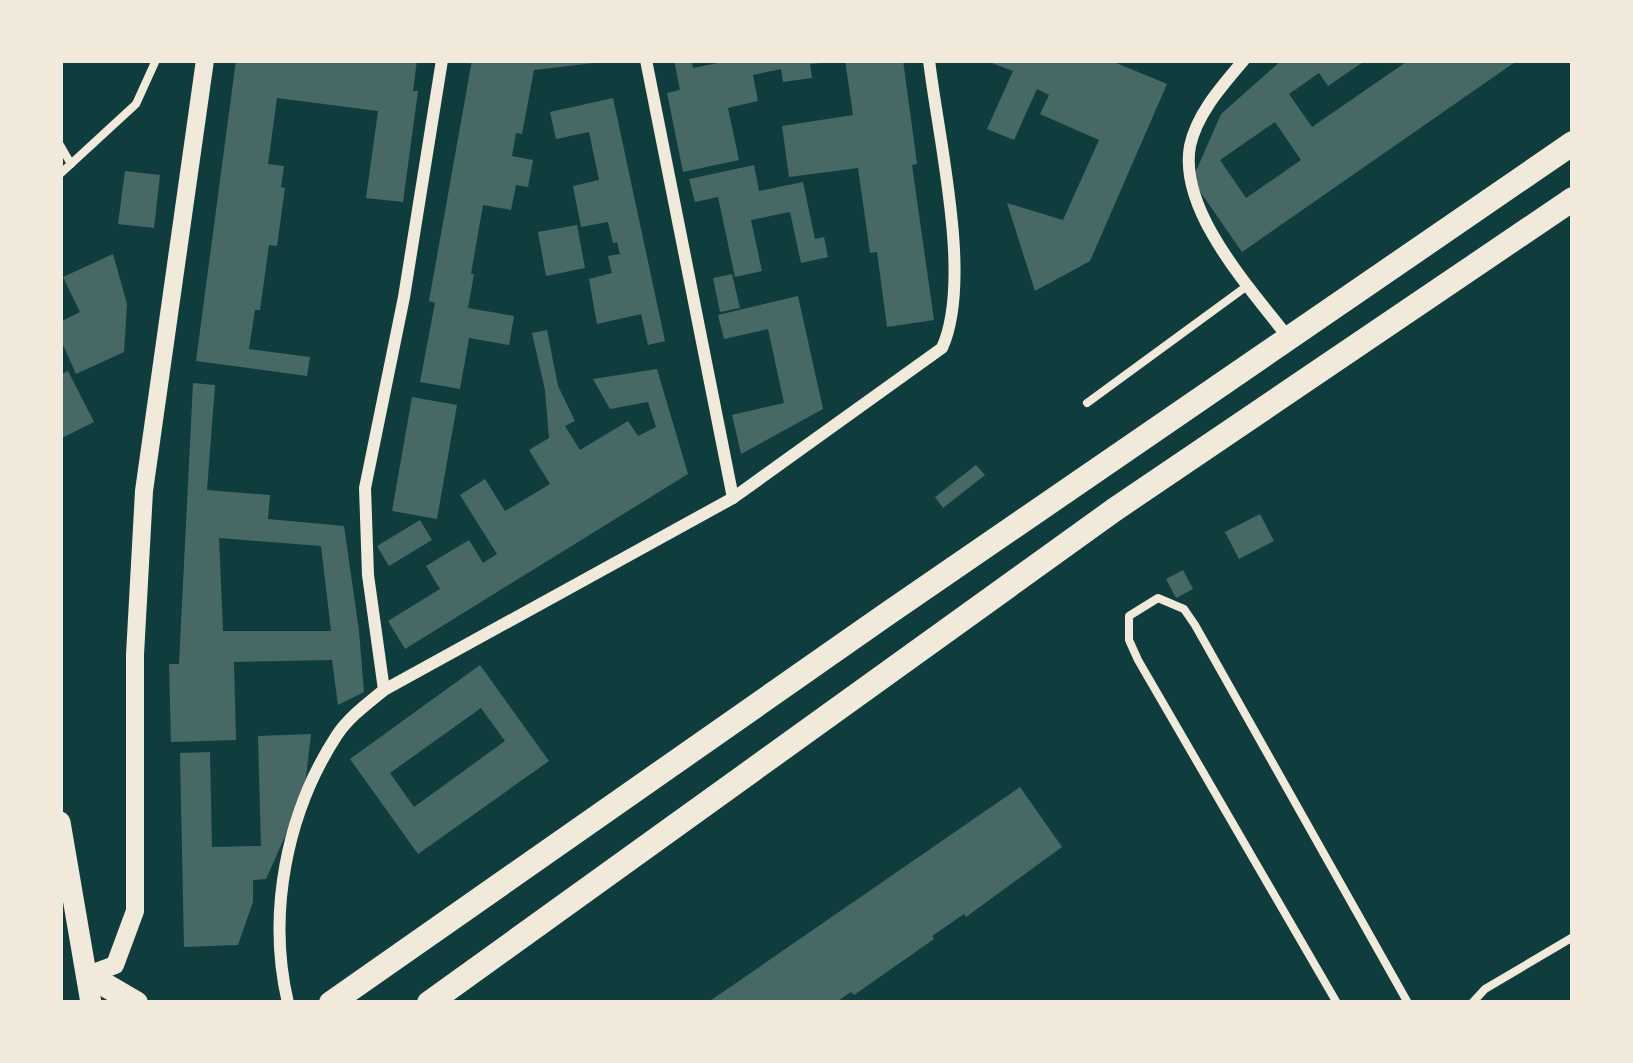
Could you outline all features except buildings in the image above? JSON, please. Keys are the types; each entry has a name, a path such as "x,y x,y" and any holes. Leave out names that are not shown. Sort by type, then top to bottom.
{"main road":[{"path":"331,1003 1573,143"},
{"path":"429,1003 1114,510 1573,199"},
{"path":"1091,475 1114,510"},
{"path":"60,822 92,1003"},
{"path":"88,975 136,1003"}],"street":[{"path":"88,975 116,965 135,911 135,656 144,491 206,60"},
{"path":"384,690 368,575 365,488 404,297 442,60"},
{"path":"646,60 733,498"},
{"path":"288,1003 277,936 287,859 303,809 337,736 355,714 384,690 733,498 942,349 955,309 955,251 929,60"},
{"path":"1244,60 1212,98 1190,144 1190,181 1202,216 1290,340"}],"lane":[{"path":"60,174 136,104 156,60"},
{"path":"60,146 71,164"},
{"path":"1087,403 1248,285"},
{"path":"1337,1003 1138,660 1130,640 1129,616 1158,598 1184,609 1195,625 1408,1003"},
{"path":"1472,1003 1485,989 1573,937"}]}
